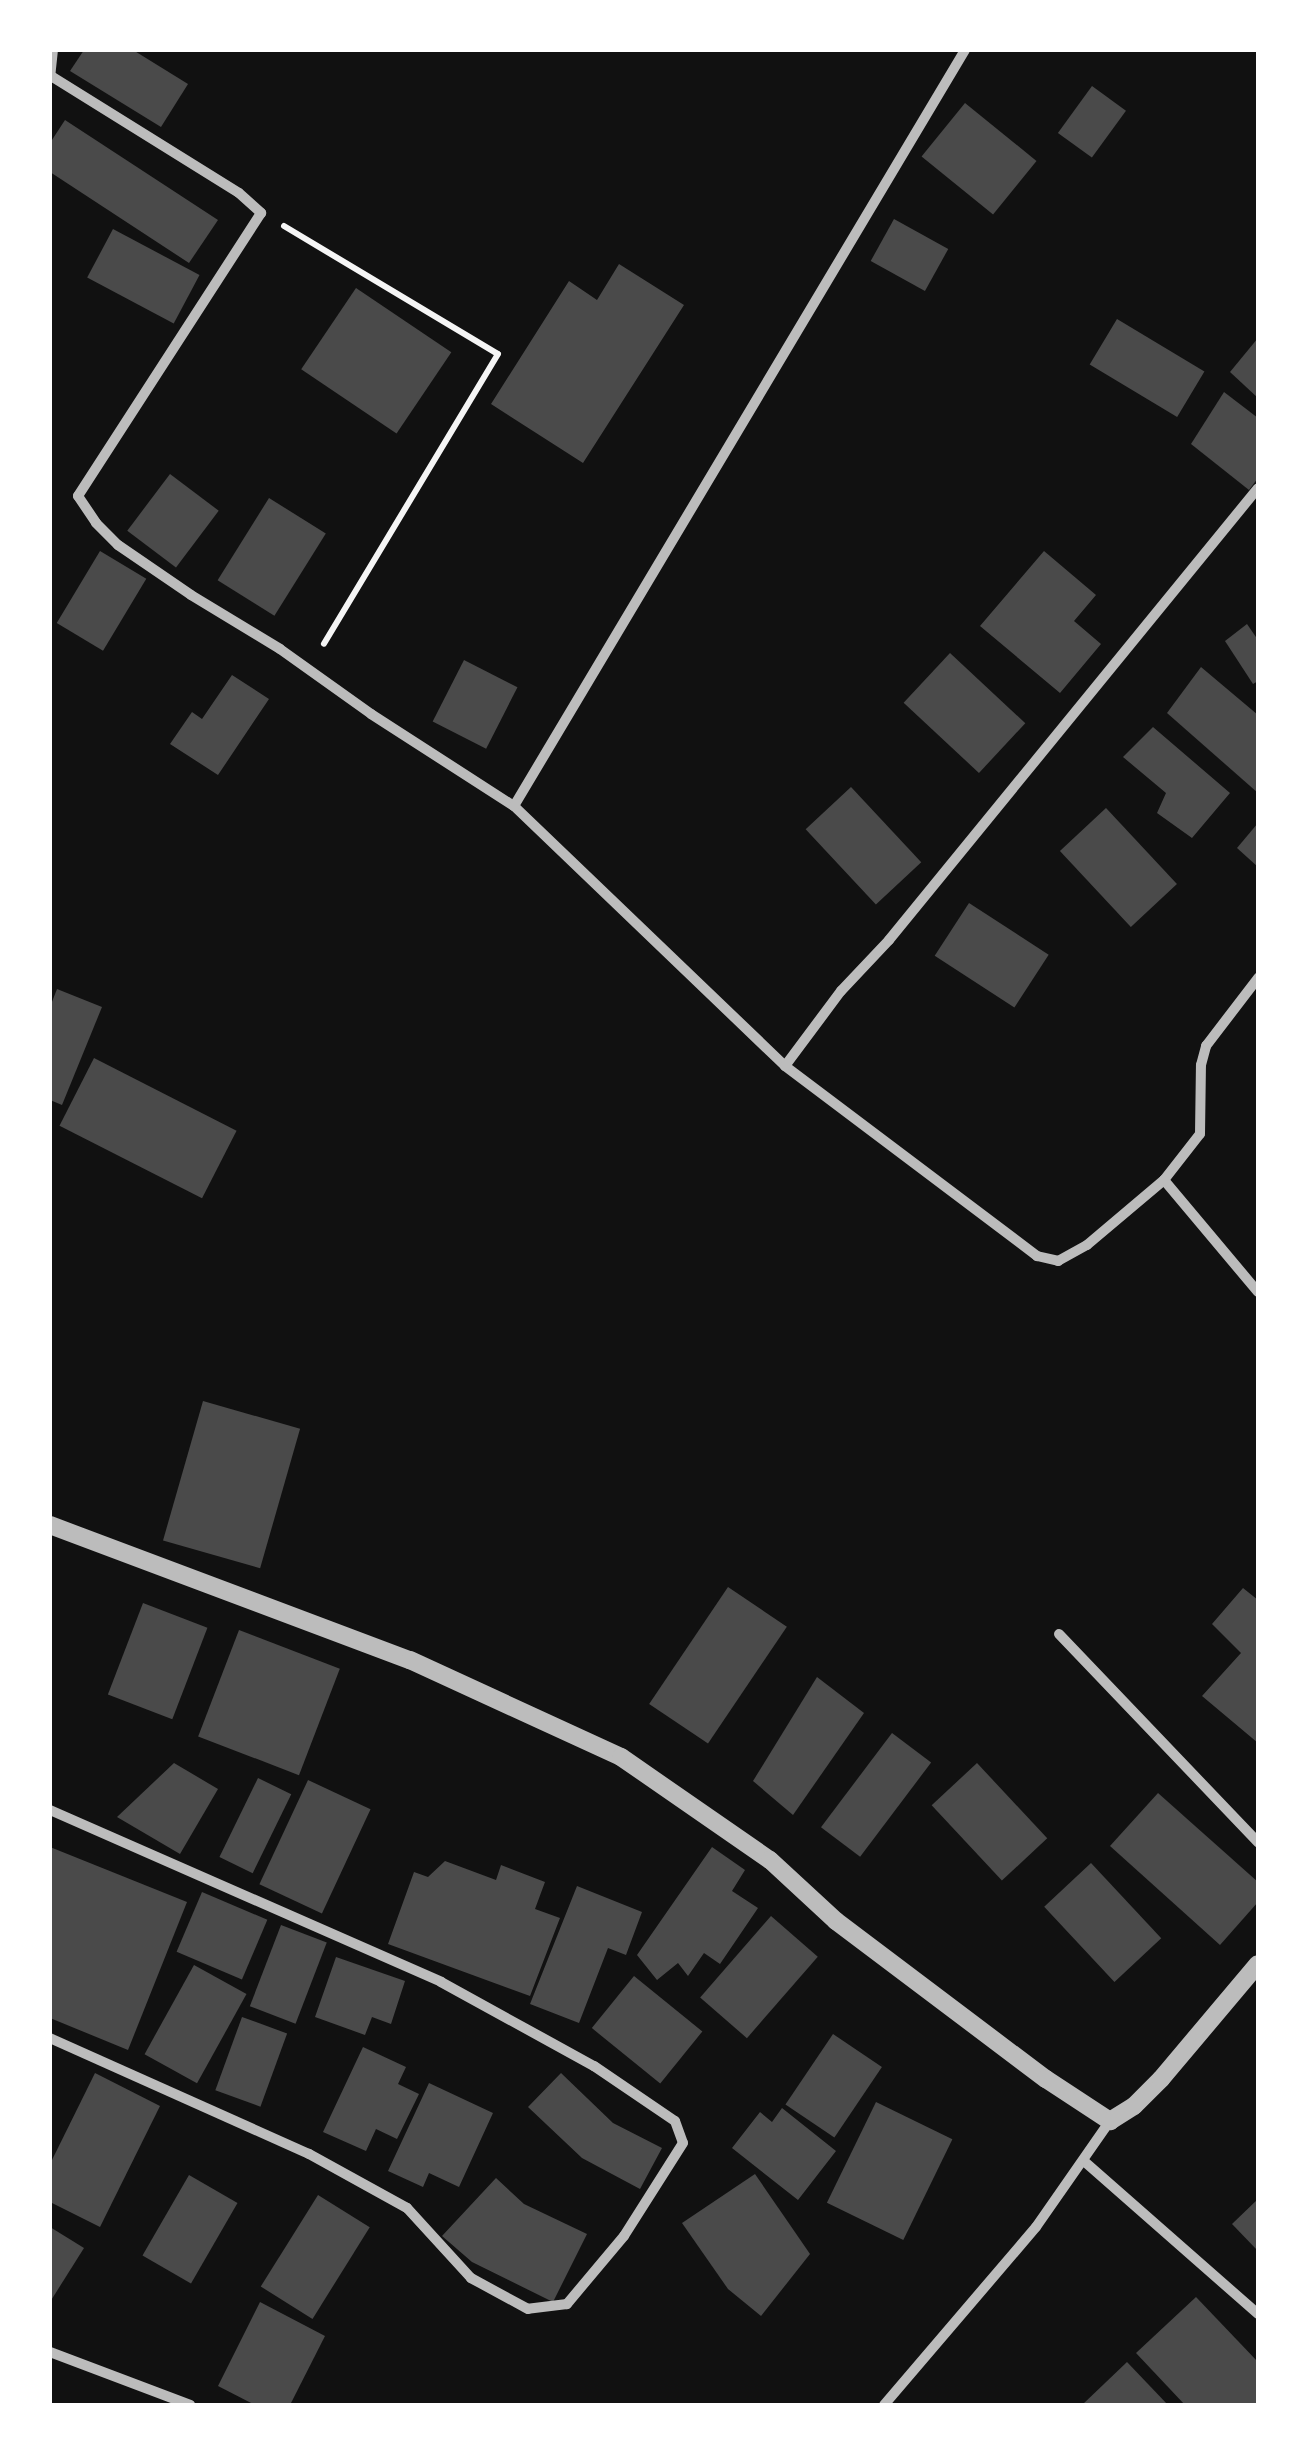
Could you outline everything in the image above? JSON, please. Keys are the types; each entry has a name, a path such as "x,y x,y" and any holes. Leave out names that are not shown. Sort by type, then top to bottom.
{"street":[{"path":"52,50 50,77 239,193 261,213 78,496 96,523 118,545 514,806 785,1066 1037,1256 1058,1261 1087,1245 1164,1180 1200,1134 1201,1065 1206,1046 1258,978"},
{"path":"514,806 965,50"},
{"path":"785,1066 842,991 889,940 1258,488"},
{"path":"1164,1180 1258,1292"},
{"path":"50,1524 410,1660 621,1757 754,1849 852,1932 1046,2080 1110,2121"},
{"path":"1058,1634 1258,1842"},
{"path":"50,1810 441,1982 594,2066 675,2122 684,2142 624,2236 566,2304 528,2309 471,2278 407,2208 309,2154 50,2038"},
{"path":"884,2405 940,2344 1086,2162 1110,2121 1161,2079 1258,1964"},
{"path":"1086,2162 1258,2314"},
{"path":"50,2352 190,2405"}],"path":[{"path":"261,213 498,354 310,668"}],"building":[{"path":"84,50 133,50 188,84 161,127 70,71"},
{"path":"1092,86 1126,111 1092,158 1058,133"},
{"path":"965,103 1036,161 993,215 922,157"},
{"path":"65,120 218,220 189,263 50,172 50,143"},
{"path":"894,219 948,249 925,291 871,261"},
{"path":"113,229 200,275 174,324 87,278"},
{"path":"619,264 684,305 583,463 491,404 569,281 597,300"},
{"path":"356,288 451,352 397,434 301,369"},
{"path":"1117,319 1204,372 1177,417 1090,364"},
{"path":"1258,338 1258,398 1230,372"},
{"path":"1224,392 1258,418 1258,478 1249,490 1191,444"},
{"path":"170,474 219,511 176,567 127,531"},
{"path":"269,498 326,534 274,616 218,580"},
{"path":"100,551 146,579 103,651 57,623"},
{"path":"1044,551 1096,595 1074,621 1101,644 1060,693 980,626"},
{"path":"1247,624 1258,640 1258,681 1253,684 1225,641"},
{"path":"950,653 1025,723 979,773 904,703"},
{"path":"464,660 517,687 486,749 433,721"},
{"path":"1201,667 1258,715 1258,793 1167,713"},
{"path":"232,675 269,699 218,775 170,744 192,712 202,719"},
{"path":"1153,727 1230,793 1192,838 1157,813 1166,793 1123,757"},
{"path":"851,787 921,862 876,905 806,829"},
{"path":"1106,808 1177,884 1131,927 1060,851"},
{"path":"1258,823 1258,867 1237,848"},
{"path":"969,903 1049,955 1014,1008 935,956"},
{"path":"57,989 102,1007 62,1105 50,1100 50,1007"},
{"path":"94,1058 237,1131 202,1198 59,1126"},
{"path":"203,1401 300,1429 260,1568 163,1540"},
{"path":"728,1587 787,1627 708,1744 649,1704"},
{"path":"1243,1588 1258,1600 1258,1743 1202,1696 1241,1653 1212,1624"},
{"path":"143,1603 207,1628 172,1719 108,1694"},
{"path":"239,1630 340,1669 299,1775 198,1736"},
{"path":"817,1677 864,1713 793,1815 753,1781"},
{"path":"892,1733 931,1762 860,1857 821,1827"},
{"path":"174,1763 218,1789 180,1854 117,1817"},
{"path":"977,1763 1047,1838 1002,1881 932,1805"},
{"path":"258,1778 291,1794 253,1873 219,1857"},
{"path":"308,1780 371,1809 322,1913 259,1884"},
{"path":"1158,1793 1258,1882 1258,1902 1220,1945 1110,1846"},
{"path":"50,1847 187,1902 128,2050 50,2018"},
{"path":"712,1847 745,1870 732,1891 758,1908 720,1964 704,1953 688,1976 678,1963 657,1980 637,1955"},
{"path":"445,1861 496,1880 501,1865 545,1882 535,1909 560,1918 530,1996 388,1944 414,1872 428,1877"},
{"path":"1091,1863 1161,1938 1114,1982 1044,1907"},
{"path":"577,1886 642,1912 626,1955 608,1948 579,2023 530,2004"},
{"path":"202,1892 267,1920 242,1980 177,1952"},
{"path":"771,1916 818,1957 747,2038 700,1998"},
{"path":"281,1925 327,1943 296,2024 250,2006"},
{"path":"336,1957 405,1981 391,2024 372,2017 365,2035 315,2017"},
{"path":"194,1965 246,1994 197,2083 145,2054"},
{"path":"634,1976 702,2031 660,2083 592,2028"},
{"path":"242,2017 287,2033 260,2107 215,2090"},
{"path":"833,2034 882,2067 834,2137 785,2104"},
{"path":"363,2047 406,2067 398,2084 419,2094 397,2139 376,2129 366,2151 323,2132"},
{"path":"95,2073 160,2106 100,2227 50,2202 50,2164"},
{"path":"561,2073 613,2123 662,2148 640,2189 582,2158 528,2107"},
{"path":"429,2083 493,2113 459,2187 429,2173 423,2187 388,2171"},
{"path":"876,2102 952,2139 903,2240 827,2203"},
{"path":"782,2108 836,2151 798,2200 732,2148 760,2112 772,2122"},
{"path":"755,2174 810,2254 761,2316 728,2289 682,2223"},
{"path":"189,2175 237,2203 191,2284 142,2256"},
{"path":"496,2178 524,2204 587,2234 553,2302 472,2262 442,2236"},
{"path":"318,2195 370,2227 312,2319 261,2287"},
{"path":"1258,2199 1258,2251 1232,2224"},
{"path":"50,2227 84,2248 50,2302"},
{"path":"1196,2297 1258,2362 1258,2405 1185,2405 1136,2353"},
{"path":"260,2302 325,2336 290,2405 255,2405 218,2386"},
{"path":"1127,2362 1168,2405 1082,2405"}]}
